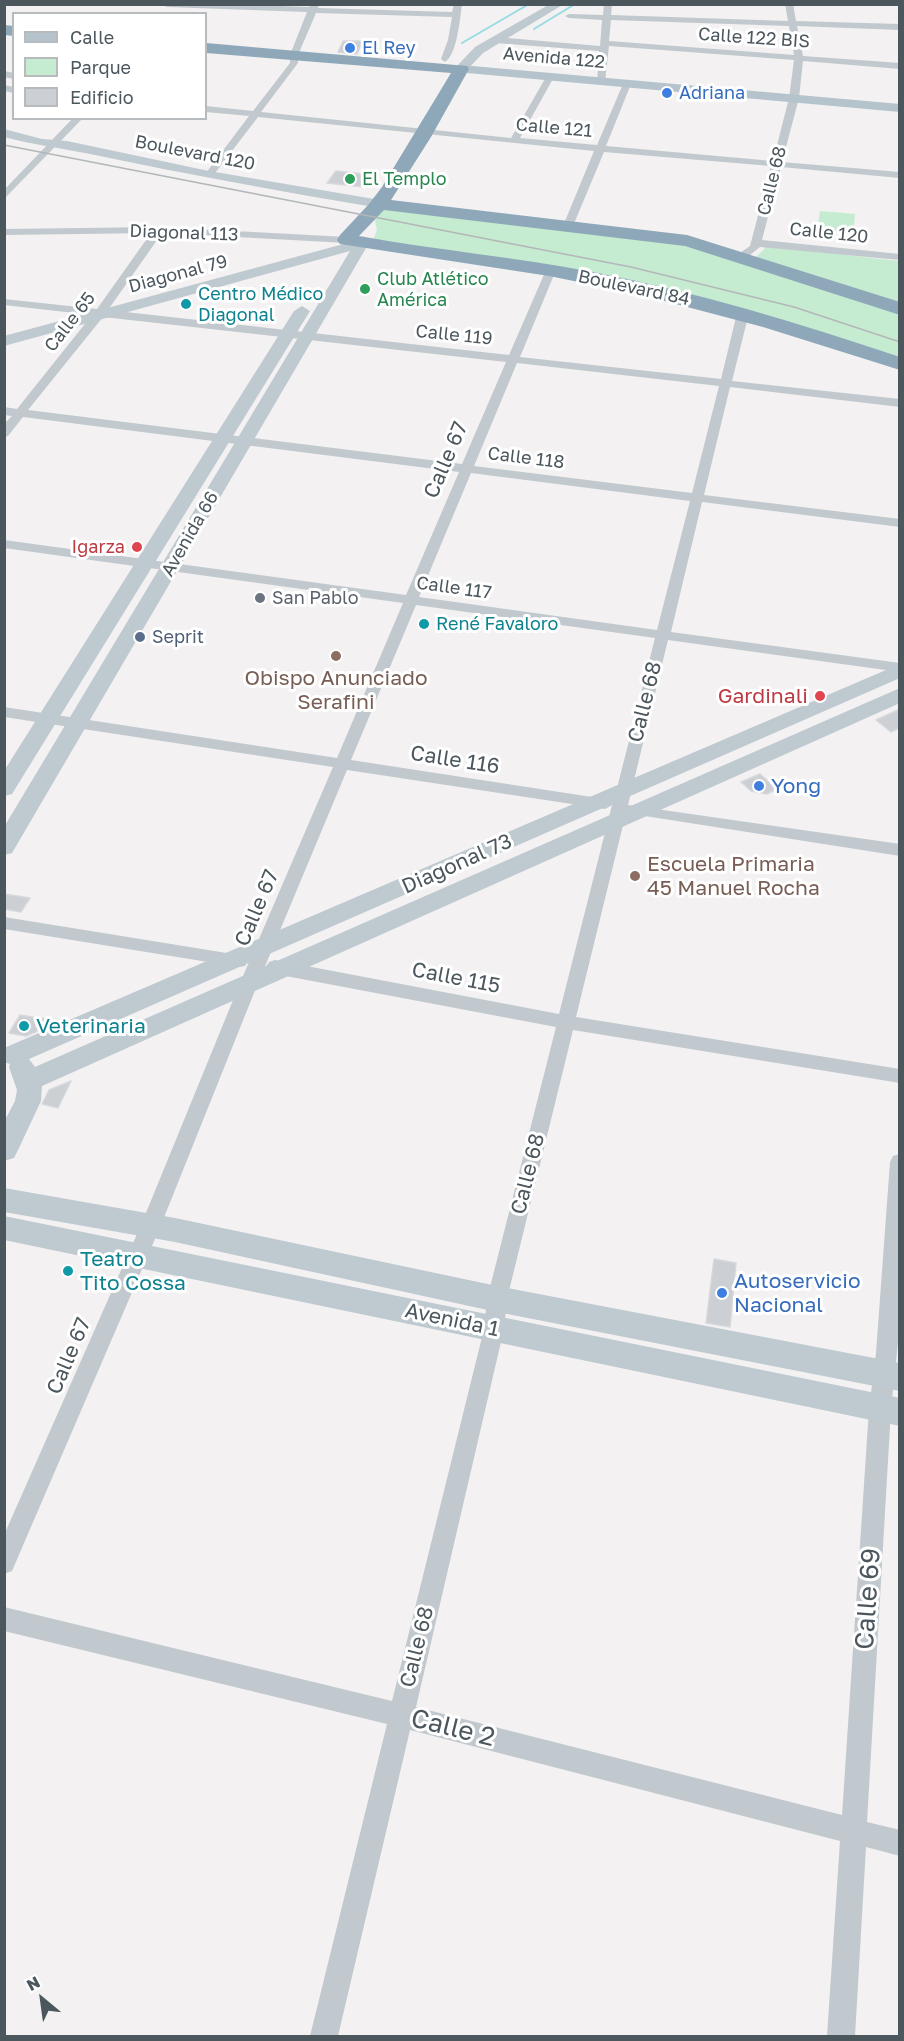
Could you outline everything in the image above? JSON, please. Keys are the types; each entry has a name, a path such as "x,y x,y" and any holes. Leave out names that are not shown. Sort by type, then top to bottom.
{"highway":[{"name":"Avenida 122","path":"207,48 461,69"},
{"name":"Avenida 66","path":"350,245 369,230 367,220 427,132 461,69"},
{"path":"380,204 665,237 749,250 900,309"},
{"name":"Boulevard 84","path":"350,245 551,270 638,288 742,313 900,364"}],"main road":[{"path":"461,69 479,50 559,4"},
{"path":"447,52 479,50"},
{"name":"Avenida 122","path":"461,69 900,108"},
{"name":"Boulevard 120","path":"4,133 209,175 380,204"},
{"name":"Diagonal 79","path":"4,340 350,245"},
{"name":"Avenida 66","path":"4,847 172,567 244,441 297,335 350,245"},
{"name":"Diagonal 79","path":"4,330 79,310 103,311"},
{"name":"Avenida 66","path":"4,789 147,563 222,438 297,335"},
{"name":"Diagonal 73","path":"9,1053 234,960 283,968 624,807 900,669"},
{"name":"Diagonal 73","path":"28,1081 257,965 596,803 624,807 900,695"},
{"path":"4,1150 28,1101 30,1090 22,1066 9,1053"},
{"name":"Avenida 1","path":"4,1200 151,1225 497,1299 892,1376"},
{"name":"Avenida 1","path":"4,1228 890,1411"}],"street":[{"path":"447,52 458,4"},
{"path":"601,82 608,4"},
{"name":"Calle 68","path":"749,250 794,99 799,58 789,4"},
{"path":"167,5 314,7 455,15"},
{"path":"209,175 294,63 294,55 314,7"},
{"path":"569,16 900,27"},
{"name":"Calle 122 BIS","path":"495,40 900,66"},
{"path":"514,141 550,77"},
{"path":"568,226 627,84"},
{"name":"Calle 121","path":"207,109 514,141 900,175"},
{"path":"4,196 56,145 77,120"},
{"name":"Diagonal 113","path":"4,232 159,230 350,245"},
{"name":"Calle 65","path":"4,433 103,311 159,230"},
{"name":"Calle 120","path":"749,250 900,257"},
{"name":"Calle 67","path":"4,1563 151,1225 257,965 551,270"},
{"path":"4,302 79,310"},
{"name":"Calle 119","path":"103,311 900,403"},
{"name":"Calle 68","path":"324,2037 494,1329 497,1299 566,1022 624,807 662,635 742,313"},
{"name":"Calle 118","path":"4,411 900,523"},
{"name":"Calle 117","path":"4,544 900,669"},
{"name":"Calle 116","path":"4,712 596,803"},
{"path":"624,807 900,850"},
{"path":"4,923 234,960"},
{"name":"Calle 115","path":"283,968 566,1022 900,1076"},
{"name":"Calle 69","path":"841,2037 853,1832 890,1411 900,1162"},
{"name":"Calle 2","path":"4,1619 400,1715 900,1843"}],"green space":[{"path":"383,209 686,245 899,314 899,360 744,310 373,240 377,230 375,220"},
{"path":"820,211 855,214 853,233 817,230"},
{"path":"767,246 899,261 899,306 755,258"}],"building":[{"name":"El Rey","path":"343,41 363,41 357,54 338,52"},
{"name":"El Templo","path":"336,171 373,175 365,187 327,183"},
{"path":"900,709 899,728 891,732 876,720"},
{"name":"Yong","path":"760,774 777,789 767,794 751,791 741,782"},
{"path":"4,894 30,898 21,912 4,909"},
{"name":"Veterinaria","path":"20,1015 63,1020 26,1036 9,1033"},
{"path":"71,1081 58,1108 42,1104 49,1090"},
{"name":"Autoservicio Nacional","path":"714,1259 736,1263 730,1327 706,1323"}],"waterway":[{"path":"462,43 529,4"},
{"path":"534,29 575,4"}],"tram line":[{"path":"4,145 631,267 794,307 900,342"}],"place":[{"name":"El Rey","path":"350,48"},
{"name":"Adriana","path":"667,93"},
{"name":"El Templo","path":"350,179"},
{"name":"Club Atlético América","path":"365,289"},
{"name":"Centro Médico Diagonal","path":"186,304"},
{"name":"Igarza","path":"137,547"},
{"name":"San Pablo","path":"260,598"},
{"name":"René Favaloro","path":"424,624"},
{"name":"Seprit","path":"140,637"},
{"name":"Obispo Anunciado Serafini","path":"336,656"},
{"name":"Gardinali","path":"820,696"},
{"name":"Yong","path":"759,786"},
{"name":"Escuela Primaria 45 Manuel Rocha","path":"635,876"},
{"name":"Veterinaria","path":"24,1026"},
{"name":"Teatro Tito Cossa","path":"68,1271"},
{"name":"Autoservicio Nacional","path":"722,1293"}]}
